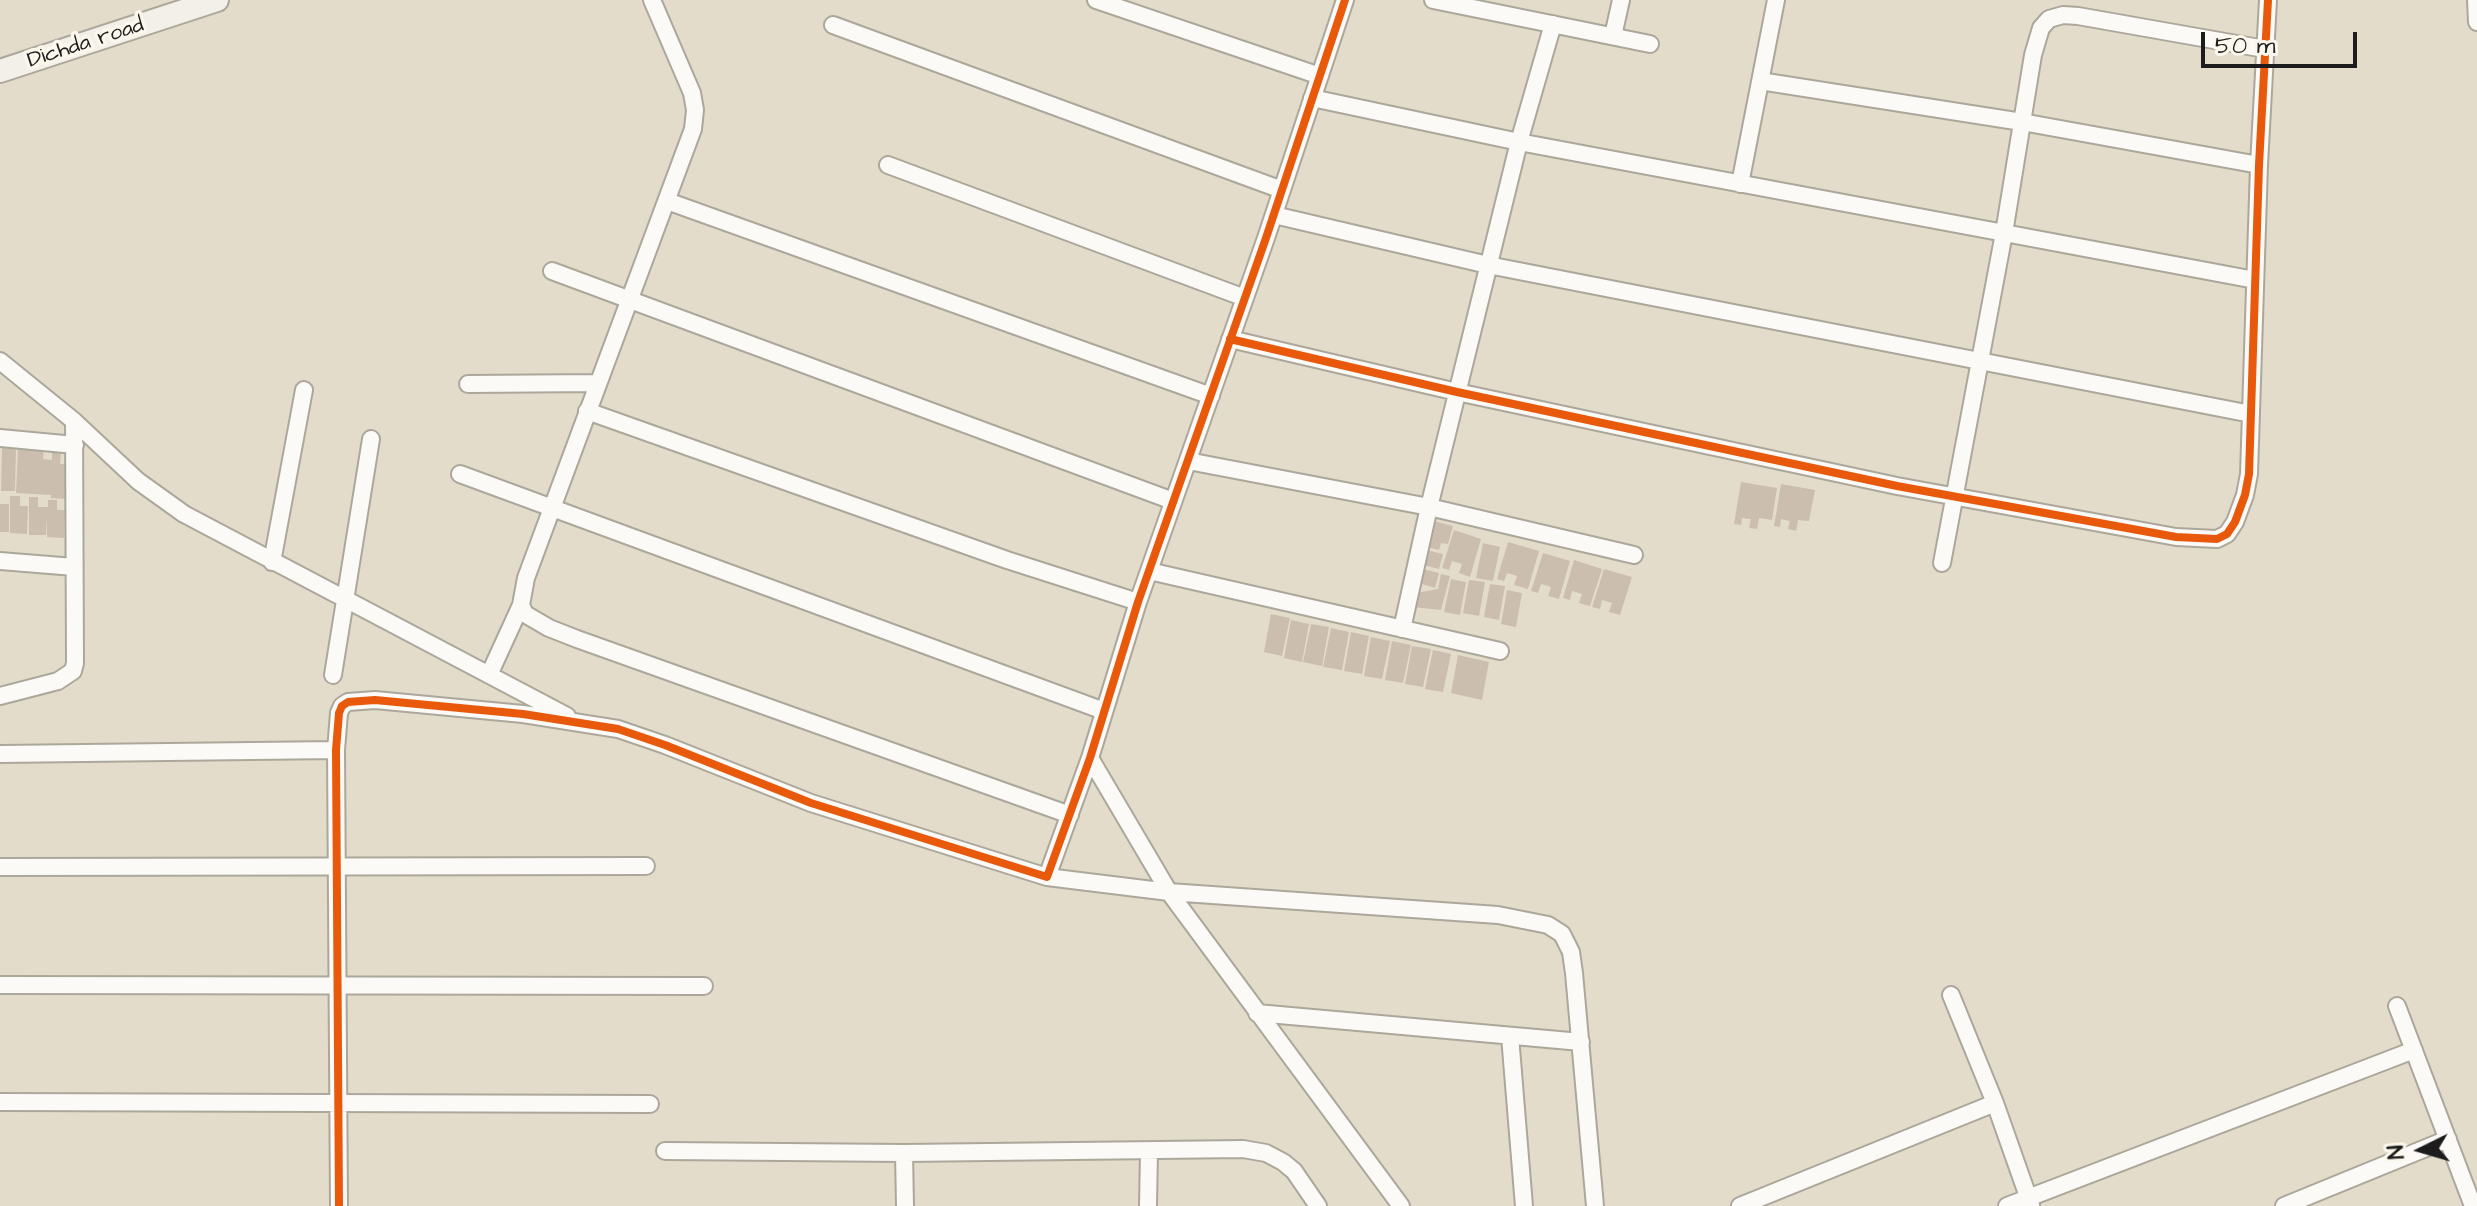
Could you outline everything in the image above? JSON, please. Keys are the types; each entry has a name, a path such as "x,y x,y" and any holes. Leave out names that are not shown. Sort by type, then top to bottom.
{"main road":[{"name":"Dichda road","path":"0,71 217,0"}],"street":[{"path":"489,675 521,605 526,578 693,129 695,110 692,93 652,0"},
{"path":"1096,0 1320,76"},
{"path":"1047,877 1090,758 1138,602 1274,215 1345,0"},
{"path":"1433,0 1650,44"},
{"path":"1613,36 1621,0"},
{"path":"1740,184 1776,0"},
{"path":"1230,339 1457,392 1954,497 2176,537 2217,539 2227,534 2235,522 2249,474 2268,0"},
{"path":"2476,0 2477,22"},
{"path":"1942,563 2004,233 2036,41 2041,28 2049,19 2063,15 2078,16 2265,49"},
{"path":"1402,629 1488,265 1553,24"},
{"path":"833,25 1282,190"},
{"path":"1760,81 2022,122 2259,165"},
{"path":"1312,98 1519,142 2255,280"},
{"path":"888,165 1245,298"},
{"path":"667,201 1211,396"},
{"path":"1274,215 1488,265 2251,414"},
{"path":"552,271 1173,501"},
{"path":"0,361 74,421 160,498 272,562 575,721"},
{"path":"468,384 597,383"},
{"path":"272,562 304,390"},
{"path":"587,411 1007,560 1138,602"},
{"path":"0,696 47,685 66,678 73,671 76,653 74,421"},
{"path":"0,438 75,445"},
{"path":"333,675 371,439"},
{"path":"1188,461 1429,507 1634,555"},
{"path":"460,474 1104,711"},
{"path":"0,561 74,567"},
{"path":"1149,571 1500,651"},
{"path":"521,605 525,614 549,628 1070,815"},
{"path":"339,1206 336,750 342,706 356,700 575,721 618,729 811,803 1047,877 1169,892 1498,915 1548,925 1562,934 1571,952 1595,1206"},
{"path":"0,754 336,750"},
{"path":"1090,758 1169,892 1401,1206"},
{"path":"0,867 646,866"},
{"path":"0,985 704,986"},
{"path":"1951,995 1995,1103 2030,1202"},
{"path":"2397,1006 2473,1206"},
{"path":"1257,1013 1581,1042"},
{"path":"1510,1036 1524,1206"},
{"path":"2007,1206 2030,1202 2414,1050"},
{"path":"0,1102 650,1104"},
{"path":"1740,1206 1995,1103"},
{"path":"2284,1206 2448,1139"},
{"path":"665,1151 904,1153 1228,1149 1266,1153 1283,1162 1294,1171 1315,1203"},
{"path":"1148,1206 1149,1152"},
{"path":"904,1153 905,1206"}],"building":[{"path":"18,447 44,448 43,459 52,460 52,452 61,453 60,464 68,464 67,499 16,493"},
{"path":"2,448 16,448 15,491 1,491"},
{"path":"1741,482 1777,488 1772,520 1759,518 1757,529 1749,528 1751,519 1742,518 1741,525 1734,524"},
{"path":"1781,484 1815,490 1809,521 1798,520 1796,531 1788,529 1790,521 1781,519 1780,527 1774,526"},
{"path":"10,496 20,496 20,506 28,506 27,534 10,533"},
{"path":"29,497 38,497 38,507 48,507 48,500 57,500 57,510 65,510 64,538 47,537 47,517 46,535 29,535"},
{"path":"0,504 9,504 9,532 0,532"},
{"path":"1430,520 1453,526 1448,544 1441,543 1439,550 1424,546"},
{"path":"1454,530 1481,539 1470,577 1459,573 1462,564 1452,561 1449,570 1442,568"},
{"path":"1508,542 1539,551 1528,589 1514,585 1517,576 1507,573 1504,581 1497,579"},
{"path":"1483,543 1500,547 1493,581 1476,578"},
{"path":"1426,550 1443,554 1439,569 1423,565"},
{"path":"1543,553 1570,561 1559,599 1548,596 1551,587 1541,584 1538,593 1531,591"},
{"path":"1574,560 1602,569 1590,606 1579,603 1582,594 1572,591 1570,600 1563,598"},
{"path":"1423,569 1439,573 1435,588 1419,583"},
{"path":"1604,569 1632,577 1620,615 1609,612 1612,603 1602,600 1600,609 1592,607"},
{"path":"1441,574 1450,576 1441,610 1413,607 1416,593 1438,589"},
{"path":"1451,579 1466,582 1460,615 1444,612"},
{"path":"1469,580 1485,582 1479,616 1463,613"},
{"path":"1490,584 1505,586 1499,620 1484,617"},
{"path":"1507,590 1522,593 1516,627 1501,624"},
{"path":"1271,614 1290,618 1282,656 1264,652"},
{"path":"1291,620 1309,624 1302,662 1284,658"},
{"path":"1311,624 1329,627 1322,666 1303,662"},
{"path":"1331,628 1349,632 1342,670 1323,667"},
{"path":"1351,632 1369,636 1362,674 1344,671"},
{"path":"1371,637 1390,641 1382,679 1364,676"},
{"path":"1392,641 1411,645 1403,683 1385,680"},
{"path":"1412,646 1431,649 1423,687 1405,684"},
{"path":"1433,650 1451,654 1443,692 1425,689"},
{"path":"1458,655 1489,662 1482,700 1451,693"}],"cycle path":[{"path":"339,1206 336,750 339,713 348,702 375,700 523,714 618,729 811,803 1047,877 1090,758 1138,602 1266,238 1345,0"},
{"path":"1230,339 1457,392 1897,486 2176,537 2217,539 2227,534 2235,522 2249,474 2268,0"}]}
